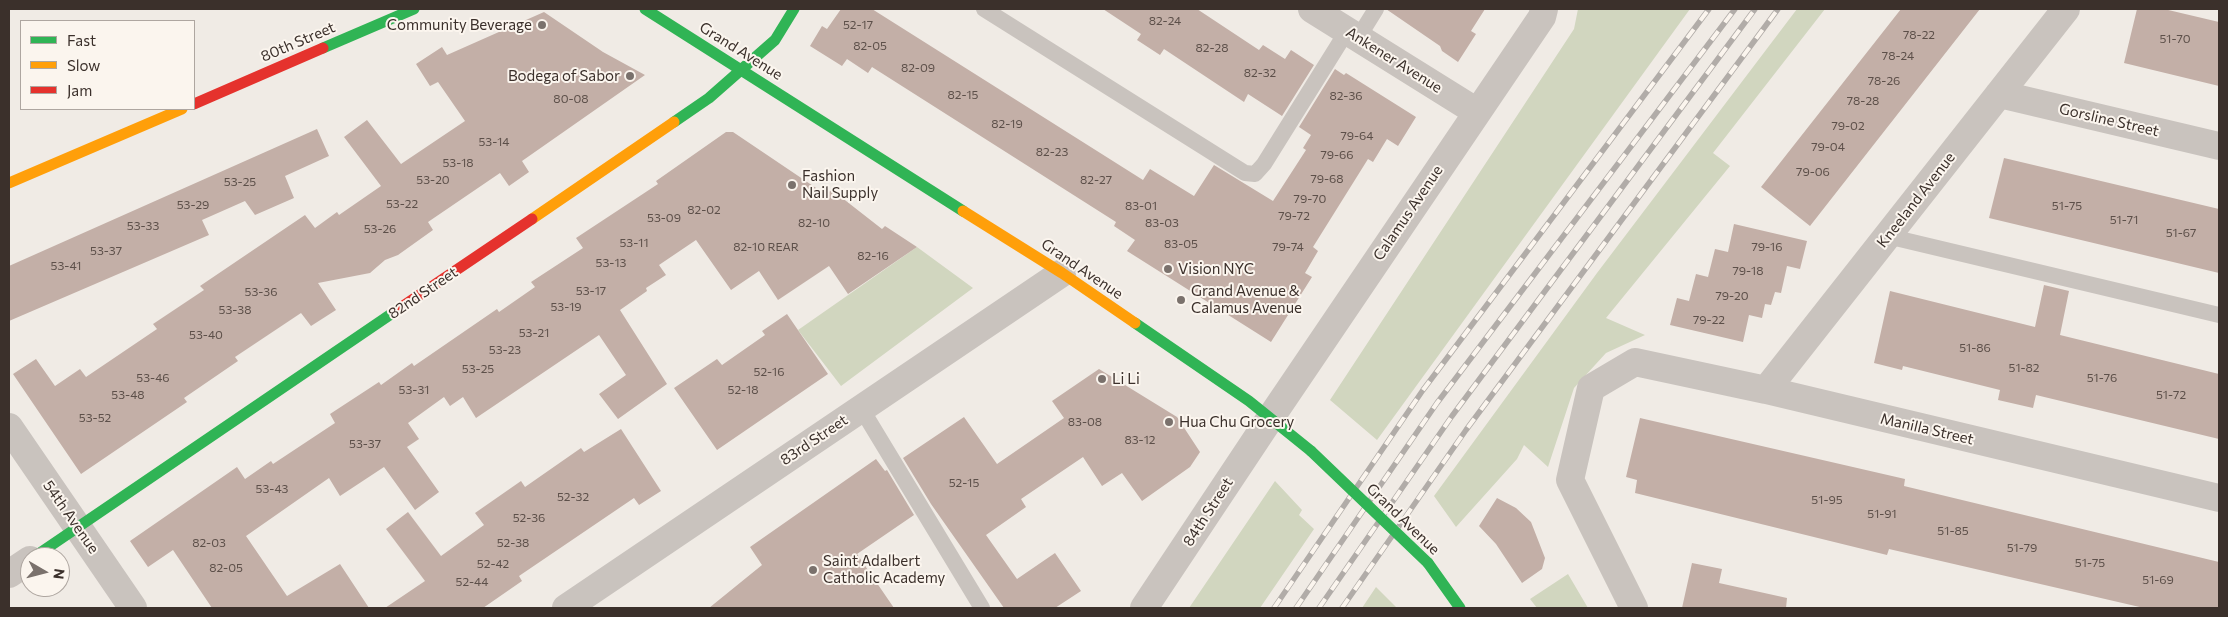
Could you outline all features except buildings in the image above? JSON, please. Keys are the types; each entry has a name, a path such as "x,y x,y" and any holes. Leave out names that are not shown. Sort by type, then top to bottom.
{"street":[{"name":"80th Street","path":"195,104 414,9"},
{"name":"Grand Avenue","path":"645,9 1062,273 1271,417 1311,451 1428,563 1460,608"},
{"name":"82nd Street","path":"49,547 690,112 775,40 794,9"},
{"name":"Ankener Avenue","path":"1312,9 1477,112"},
{"name":"Calamus Avenue","path":"1271,417 1542,16 1544,9"},
{"name":"Kneeland Avenue","path":"1766,390 1782,366 2066,9"},
{"name":"Gorsline Street","path":"1999,94 2219,146"},
{"path":"9,183 180,110"},
{"name":"83rd Street","path":"566,608 1062,273"},
{"name":"Manilla Street","path":"1634,608 1570,480 1591,388 1634,362 1766,390 2219,498"},
{"name":"84th Street","path":"1144,608 1271,417"},
{"name":"54th Avenue","path":"9,427 133,608"},
{"path":"9,574 20,567"}],"lane":[{"path":"984,9 1245,173 1255,174 1353,34 1376,9"},
{"path":"1887,236 2219,314"},
{"path":"861,408 982,608"}],"green space":[{"path":"1578,9 1690,9 1377,440 1330,400 1574,29"},
{"path":"1797,9 1825,9 1713,153 1730,166 1606,318 1645,335 1606,353 1574,388 1548,467 1524,445 1517,459 1456,527 1434,496 1597,273"},
{"path":"917,247 973,288 841,386 798,330"},
{"path":"1275,481 1302,510 1299,515 1314,529 1260,608 1189,608"},
{"path":"1568,574 1588,608 1537,608 1530,599"},
{"path":"1376,587 1397,608 1362,608"}],"railway":[{"path":"1274,608 1423,390 1709,9"},
{"path":"1296,608 1437,403 1735,9"},
{"path":"1319,608 1452,416 1755,9"},
{"path":"1342,608 1466,430 1778,9"}],"traffic: fast":[{"path":"323,48 414,9"},
{"path":"645,9 963,211"},
{"path":"674,122 709,98 775,40 794,9"},
{"path":"49,547 400,308"},
{"path":"1135,323 1249,401 1311,451"},
{"path":"1311,451 1428,563"},
{"path":"1428,563 1460,608"}],"traffic: slow":[{"path":"9,183 180,110"},
{"path":"532,219 674,122"},
{"path":"963,211 1062,273 1135,323"}],"traffic: jam":[{"path":"195,104 323,48"},
{"path":"400,308 532,219"}],"place":[{"name":"Community Beverage","path":"542,25"},
{"name":"Bodega of Sabor","path":"630,76"},
{"name":"Fashion Nail Supply","path":"792,185"},
{"name":"Vision NYC","path":"1168,269"},
{"name":"Grand Avenue & Calamus Avenue","path":"1181,300"},
{"name":"Li Li","path":"1102,379"},
{"name":"Hua Chu Grocery","path":"1169,422"},
{"name":"Saint Adalbert Catholic Academy","path":"813,570"}]}
